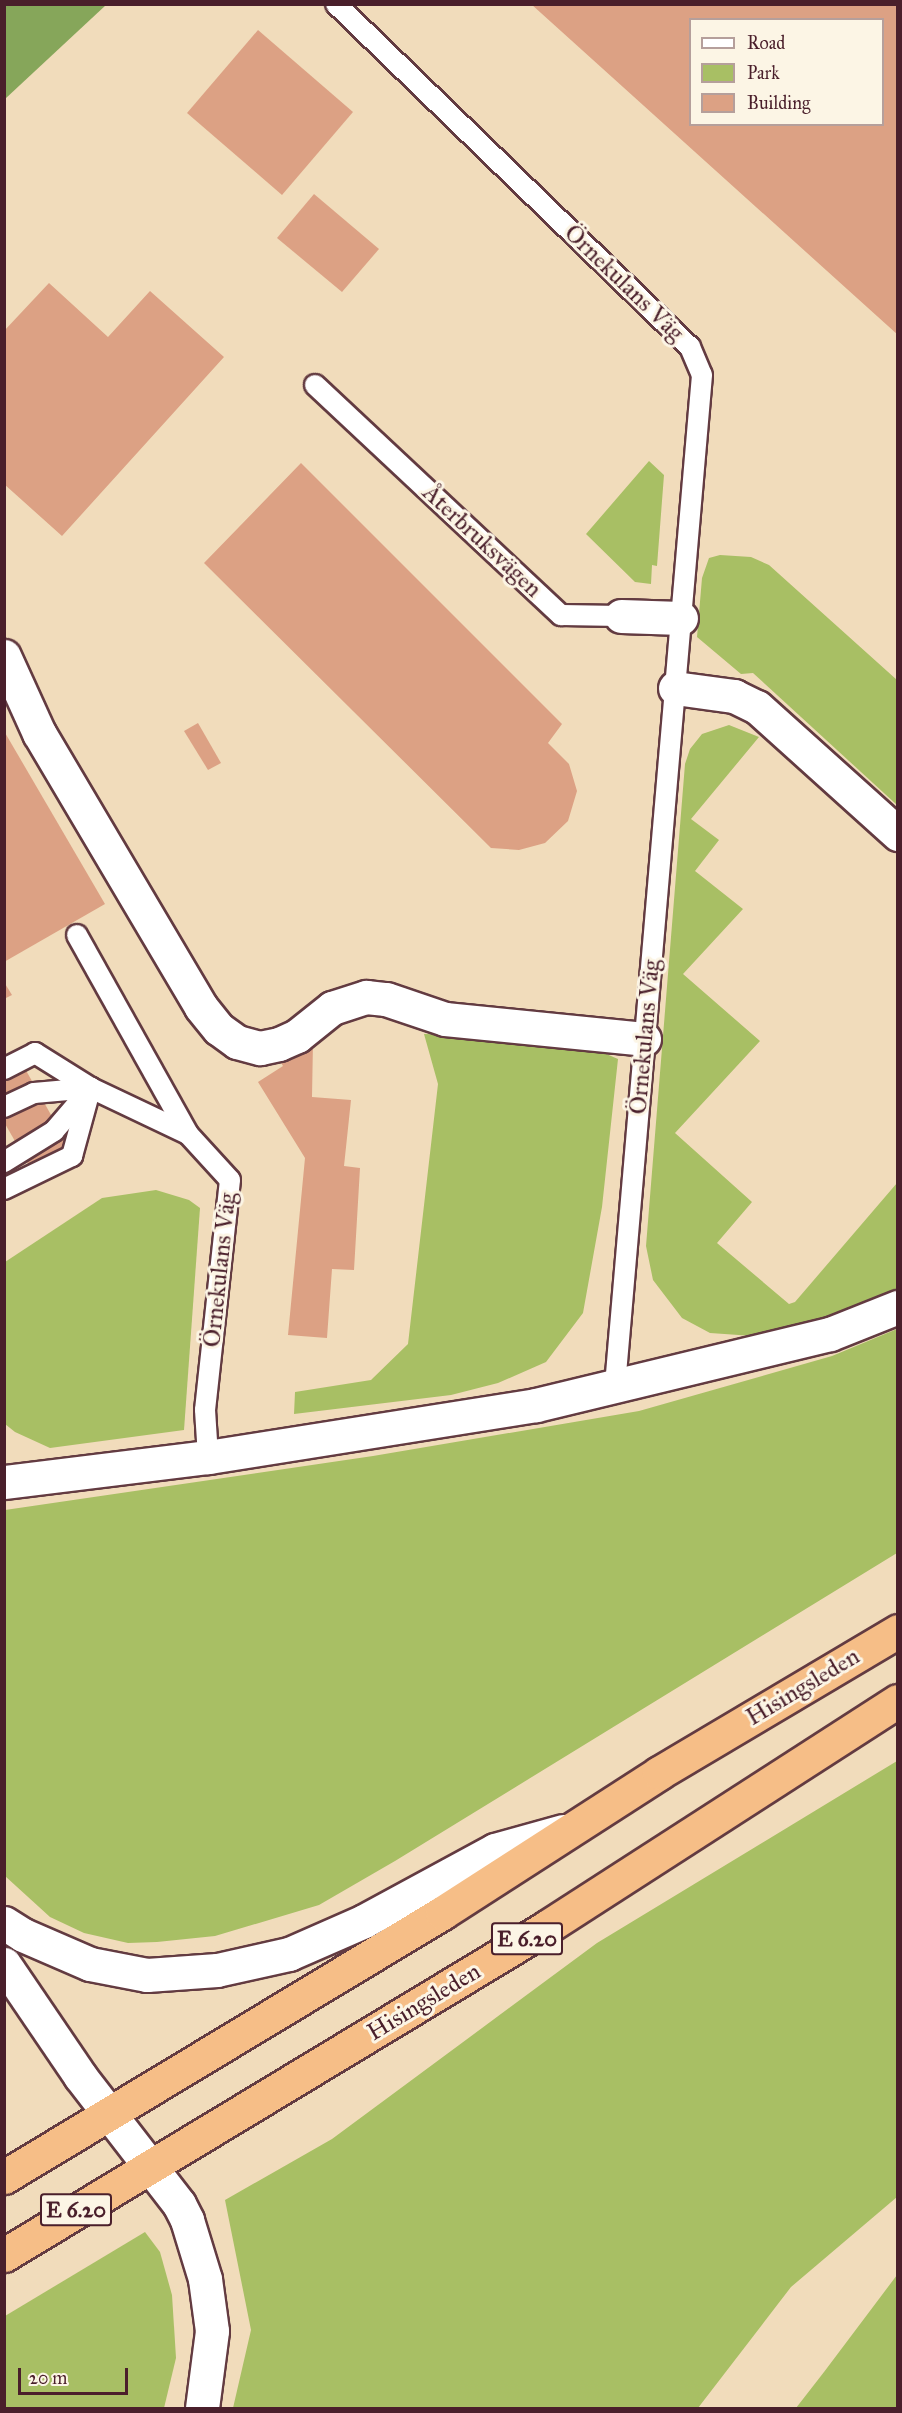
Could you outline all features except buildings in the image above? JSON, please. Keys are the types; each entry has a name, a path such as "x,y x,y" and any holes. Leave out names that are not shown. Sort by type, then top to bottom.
{"highway":[{"name":"Hisingsleden","path":"4,2178 442,1913 570,1829 897,1631"},
{"name":"Hisingsleden","path":"4,2255 148,2165 235,2117 537,1933 897,1701"}],"street":[{"name":"Återbruksvägen","path":"621,616 681,618"},
{"path":"4,656 39,733 201,1006 219,1029 237,1042 260,1048 279,1044 297,1036 332,1008 366,997 386,999 445,1019 644,1039"},
{"path":"675,688 734,696 757,707 897,834"},
{"path":"4,1482 208,1457 536,1405 830,1334 897,1307"},
{"path":"4,1923 23,1935 90,1965 147,1975 217,1970 290,1954 364,1921 495,1850 570,1829"},
{"path":"4,1964 110,2113 179,2204 205,2279 212,2331 202,2409"}],"lane":[{"name":"Örnekulans Väg","path":"336,4 690,347 702,375 615,1386"},
{"name":"Återbruksvägen","path":"315,385 561,615 621,616"},
{"path":"77,935 188,1134"},
{"name":"Örnekulans Väg","path":"4,1069 35,1053 91,1089 188,1134 230,1180 205,1410 208,1457"},
{"path":"4,1107 34,1093 91,1089"},
{"path":"4,1162 54,1131 91,1089"},
{"path":"4,1189 72,1156 91,1089"}],"green space":[{"path":"5,4 106,4 106,5 5,99"},
{"path":"649,461 664,475 657,566 652,565 651,584 635,582 586,534"},
{"path":"720,555 751,557 769,565 897,680 897,805 753,673 741,674 697,637 702,578 709,558"},
{"path":"729,725 759,737 691,819 719,840 695,871 743,909 683,974 760,1041 675,1133 752,1202 717,1243 789,1304 795,1302 897,1183 897,1295 766,1337 710,1333 682,1318 653,1280 646,1246 685,764 690,749 702,734"},
{"path":"424,1034 569,1038 618,1059 602,1207 583,1313 546,1362 498,1383 451,1395 294,1414 295,1392 371,1380 408,1344 438,1084"},
{"path":"156,1190 189,1200 200,1208 184,1430 50,1448 15,1432 5,1424 5,1262 102,1198"},
{"path":"897,1329 897,1553 395,1861 319,1905 215,1936 157,1942 128,1943 84,1933 50,1917 5,1876 5,1510 373,1456 639,1411 832,1356"},
{"path":"897,1761 897,2197 791,2287 698,2408 233,2408 251,2330 225,2200 332,2139 597,1943"},
{"path":"145,2232 160,2252 172,2295 176,2358 164,2408 5,2408 5,2316"},
{"path":"897,2275 897,2408 796,2408 824,2372"}]}
